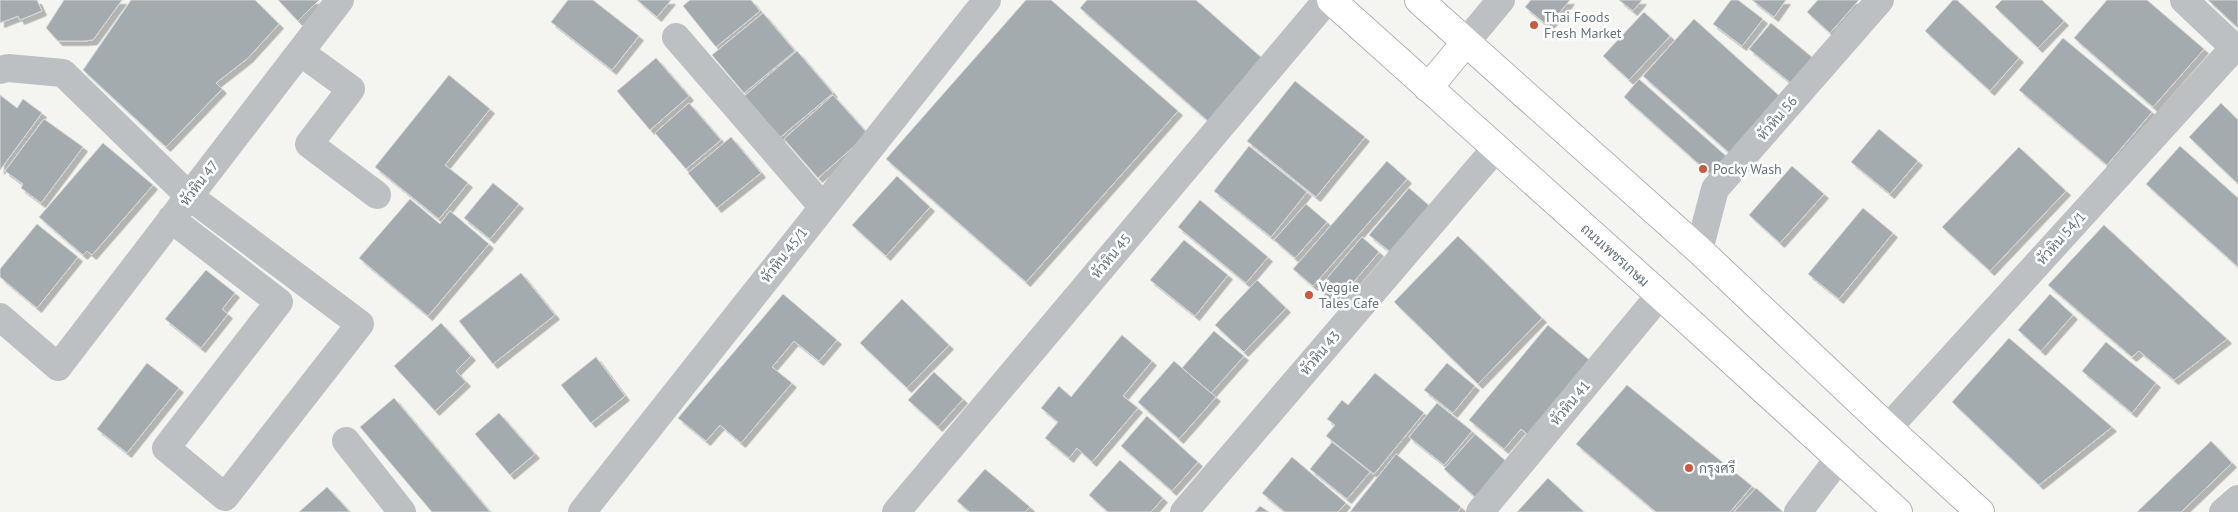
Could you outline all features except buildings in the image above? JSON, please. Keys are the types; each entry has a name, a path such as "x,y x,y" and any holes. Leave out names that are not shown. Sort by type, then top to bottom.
{"main road":[{"name":"ถนนเพชรเกษม","path":"1331,0 1660,295 1898,512"},
{"path":"1419,0 1699,250 1980,512"},
{"path":"1428,88 1466,42"}],"street":[{"name":"หัวหิน 47","path":"0,318 58,367 340,0"},
{"name":"หัวหิน 45/1","path":"582,512 822,206 987,0"},
{"name":"หัวหิน 45","path":"896,512 1327,0"},
{"path":"1466,42 1501,0"},
{"name":"หัวหิน 56","path":"1699,250 1715,190 1880,0"},
{"path":"2184,0 2236,50"},
{"path":"676,37 822,206"},
{"name":"หัวหิน 54/1","path":"1888,428 2236,50"},
{"path":"300,52 351,89 309,144 377,195"},
{"path":"0,70 8,68 62,73 189,196 360,324 225,497 166,448 297,277"},
{"name":"หัวหิน 43","path":"1184,512 1495,148"},
{"path":"171,219 279,302"},
{"name":"หัวหิน 41","path":"1480,512 1660,295"},
{"path":"346,441 402,512"},
{"path":"1798,512 1839,458"},
{"path":"2223,512 2238,499"}],"place":[{"name":"Thai Foods Fresh Market","path":"1534,25"},
{"name":"Pocky Wash","path":"1703,169"},
{"name":"Veggie Tales Cafe","path":"1309,295"},
{"name":"กรุงศรี","path":"1689,468"}]}
